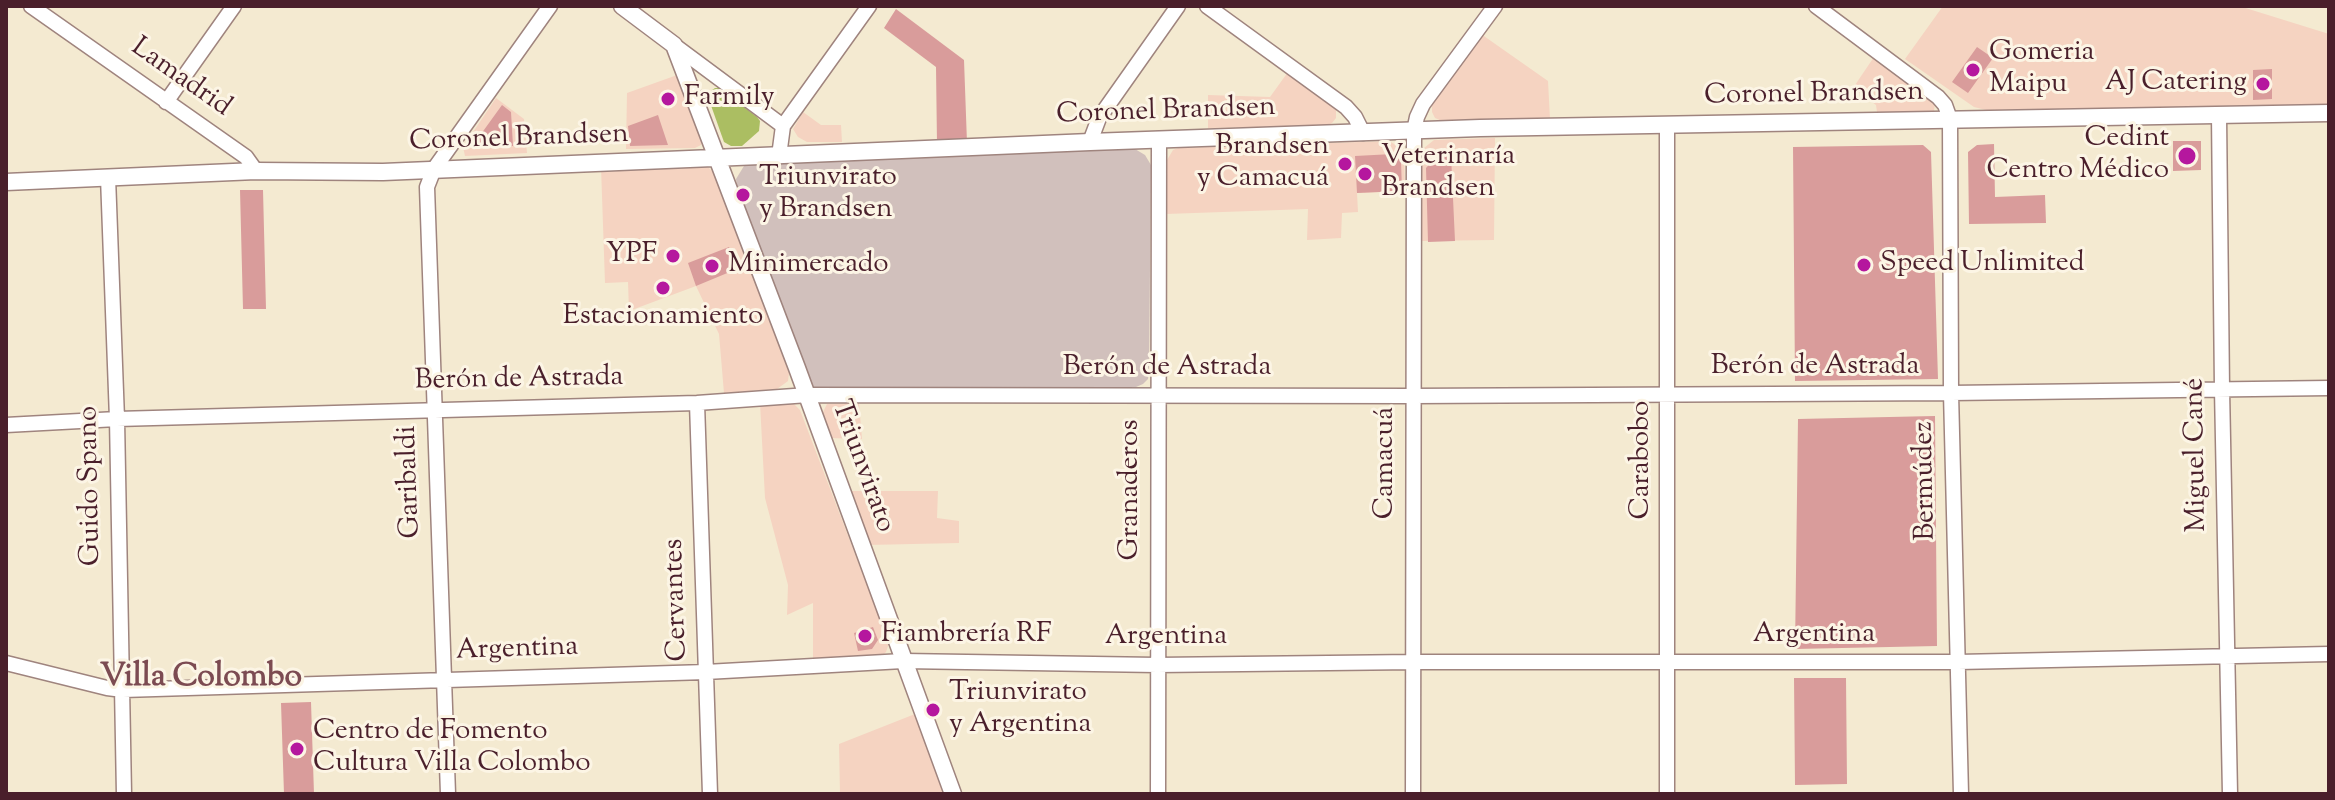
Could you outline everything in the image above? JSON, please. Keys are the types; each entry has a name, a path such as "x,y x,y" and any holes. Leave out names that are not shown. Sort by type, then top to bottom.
{"street":[{"name":"Lamadrid","path":"31,6 246,157 256,171"},
{"path":"166,102 234,6"},
{"path":"434,169 550,6"},
{"path":"622,6 783,126"},
{"path":"779,156 783,126 869,6"},
{"path":"1090,142 1099,118 1178,6"},
{"path":"1207,6 1346,107 1363,133"},
{"path":"1414,131 1423,104 1495,6"},
{"path":"1821,7 1938,97 1950,119"},
{"name":"Triunvirato","path":"674,45 808,395 953,794"},
{"name":"Coronel Brandsen","path":"6,182 256,171 383,172 1414,131 2329,113"},
{"name":"Miguel Cané","path":"2219,115 2230,794"},
{"name":"Bermúdez","path":"1950,119 1951,393 1961,794"},
{"name":"Carabobo","path":"1667,125 1667,794"},
{"name":"Camacuá","path":"1413,794 1414,131"},
{"name":"Granaderos","path":"1158,794 1159,139"},
{"name":"Garibaldi","path":"434,169 427,187 448,794"},
{"name":"Guido Spano","path":"108,177 117,419 124,794"},
{"name":"Berón de Astrada","path":"6,425 117,419 697,403 808,395 1669,395 2329,388"},
{"name":"Cervantes","path":"697,403 710,794"},
{"name":"Argentina","path":"6,663 123,690 706,672 903,661 1157,665 1958,662 2329,654"}],"shaded area":[{"path":"1943,6 2239,6 2329,34 2329,106 1986,110 1974,107 1905,59"},
{"path":"1481,34 1548,81 1550,119 1442,121 1435,118 1432,99"},
{"path":"1874,57 1935,102 1934,112 1877,112 1876,105 1853,88"},
{"path":"1288,72 1336,107 1336,118 1332,123 1325,126 1208,128 1208,95 1270,97"},
{"path":"680,74 702,137 701,145 695,148 626,149 627,93"},
{"path":"496,98 524,119 527,153 465,156 463,147"},
{"path":"803,112 821,125 841,125 842,142 807,142 798,137 793,129"},
{"path":"1495,138 1494,240 1421,241 1424,148 1434,140"},
{"path":"1389,141 1404,150 1405,191 1357,193 1358,212 1342,213 1341,238 1307,240 1308,209 1166,214 1167,160 1178,148"},
{"path":"1135,149 1145,155 1151,165 1149,371 1148,379 1136,387 827,392 816,389 809,381 736,179 744,166 751,162"},
{"path":"706,165 715,174 789,373 788,381 777,389 724,393 719,334 696,286 629,311 628,282 605,283 601,167"},
{"path":"760,403 793,403 800,410 889,643 882,656 813,659 813,603 787,615 788,585 765,498"},
{"path":"859,403 862,439 829,438 822,414 827,404"},
{"path":"848,491 938,491 937,518 959,521 959,543 867,545"},
{"path":"915,714 945,794 840,794 839,744"}],"green space":[{"path":"715,88 760,121 759,131 742,146 724,142 708,97 708,93"}],"building":[{"path":"896,9 964,60 967,143 937,144 936,67 884,28"},
{"name":"Gomeria Maipu","path":"1977,47 1993,58 1968,93 1952,82"},
{"name":"AJ Catering","path":"2272,69 2272,99 2253,100 2253,70"},
{"path":"502,105 511,112 513,146 480,148 476,141"},
{"path":"658,115 668,145 630,146 628,126"},
{"name":"Cedint Centro Médico","path":"2173,141 2201,141 2201,170 2173,171"},
{"path":"1994,144 1995,197 2045,195 2046,223 1969,224 1968,152 1977,145"},
{"name":"Speed Unlimited","path":"1923,145 1931,152 1938,379 1795,381 1793,147"},
{"path":"1393,154 1401,161 1402,191 1357,193 1355,156"},
{"path":"1451,155 1455,241 1428,242 1426,168 1437,156"},
{"path":"240,190 263,190 266,309 243,309"},
{"name":"Minimercado","path":"729,247 737,269 696,286 688,263"},
{"path":"1935,416 1937,646 1795,649 1798,419"},
{"name":"Fiambrería RF","path":"873,627 878,640 872,649 858,651 854,633"},
{"path":"1794,678 1846,678 1847,784 1795,785"},
{"name":"Centro de Fomento Cultura Villa Colombo","path":"311,702 314,794 284,794 281,703"}],"place":[{"name":"Gomeria Maipu","path":"1973,70"},
{"name":"AJ Catering","path":"2263,84"},
{"name":"Farmily","path":"668,99"},
{"name":"Cedint Centro Médico","path":"2187,156"},
{"name":"Brandsen y Camacuá","path":"1345,164"},
{"name":"Veterinaría Brandsen","path":"1365,174"},
{"name":"Triunvirato y Brandsen","path":"743,195"},
{"name":"YPF","path":"673,256"},
{"name":"Speed Unlimited","path":"1864,265"},
{"name":"Minimercado","path":"712,266"},
{"name":"Estacionamiento","path":"663,288"},
{"name":"Fiambrería RF","path":"865,636"},
{"name":"Triunvirato y Argentina","path":"933,710"},
{"name":"Centro de Fomento Cultura Villa Colombo","path":"297,749"}],"district":[{"name":"Villa Colombo","path":"201,680"}]}
